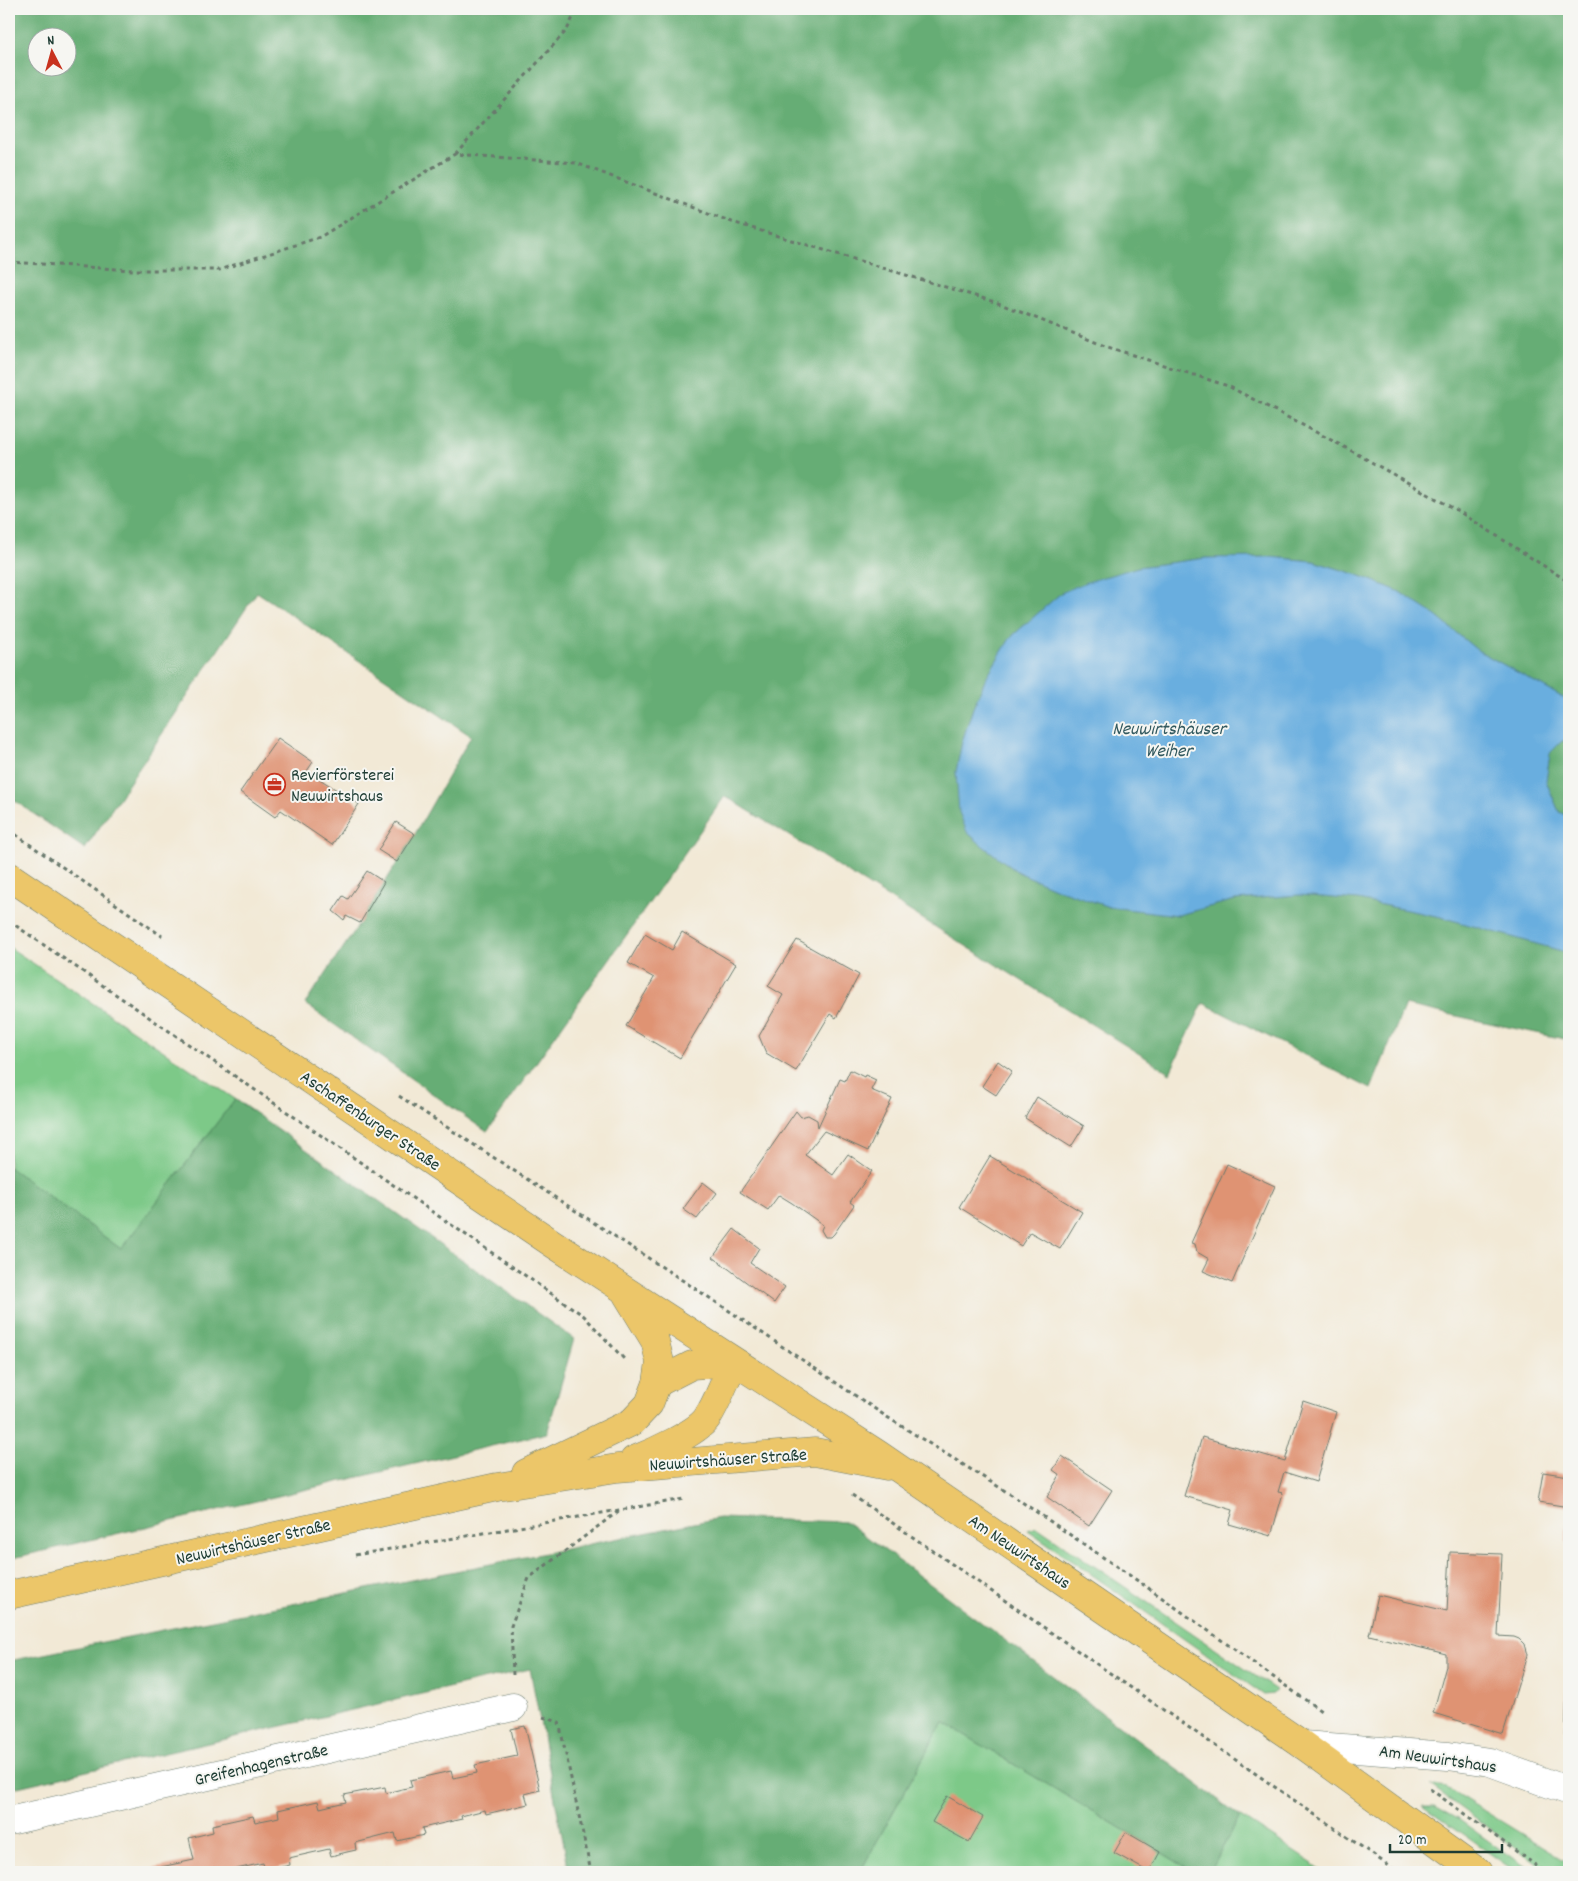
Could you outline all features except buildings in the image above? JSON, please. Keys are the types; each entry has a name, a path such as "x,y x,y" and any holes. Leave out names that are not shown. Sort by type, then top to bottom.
{"main road":[{"name":"Aschaffenburger Straße","path":"9,876 552,1243 734,1362"},
{"name":"Neuwirtshäuser Straße","path":"497,1487 632,1422 649,1404 658,1384 660,1362 655,1341 622,1288"},
{"name":"Neuwirtshäuser Straße","path":"616,1468 655,1452 695,1429 706,1419 734,1362"},
{"path":"658,1384 692,1365 734,1362"},
{"name":"Am Neuwirtshaus","path":"734,1362 867,1447 1303,1745 1478,1872"},
{"name":"Neuwirtshäuser Straße","path":"9,1595 497,1487 616,1468 815,1452 899,1469"}],"street":[{"name":"Greifenhagenstraße","path":"9,1821 513,1707"},
{"name":"Am Neuwirtshaus","path":"1303,1745 1439,1755 1490,1762 1569,1791"}],"path":[{"path":"9,262 133,270 219,270 320,237 455,154 567,30 577,9"},
{"path":"455,154 576,163 732,222 998,303 1105,346 1228,386 1350,450 1458,511 1569,582"},
{"path":"9,830 163,936"},
{"path":"9,921 584,1316 620,1356 658,1384"},
{"path":"392,1091 722,1306 887,1417 1010,1494 1159,1596 1328,1716"},
{"path":"849,1493 1398,1872"},
{"path":"346,1557 621,1510 529,1578 511,1626 513,1707 560,1722 591,1872"},
{"path":"1424,1785 1545,1872"}],"green space":[{"path":"9,9 1569,9 1569,701 1477,650 1432,613 1398,591 1358,575 1313,561 1269,557 1206,558 1138,567 1061,593 1011,637 987,676 973,708 962,742 956,772 967,832 1018,872 1057,889 1109,907 1178,915 1235,900 1299,895 1358,900 1441,917 1569,953 1569,1040 1405,1005 1371,1089 1203,1003 1170,1073 725,796 487,1132 305,1004 360,923 415,834 471,736 257,592 85,849 9,797"},
{"path":"1569,740 1569,817 1559,812 1546,781 1550,753 1562,741"},
{"path":"9,947 235,1099 121,1249 9,1167"},
{"path":"235,1099 574,1339 547,1433 9,1559 9,1167 121,1249"},
{"path":"719,1518 847,1522 1240,1816 1209,1872 1194,1872 943,1722 860,1872 569,1872 530,1669 9,1789 9,1661"},
{"path":"1037,1527 1276,1690 1273,1694 1264,1695 1028,1530"},
{"path":"943,1722 1194,1872 860,1872"},
{"path":"1430,1786 1447,1788 1569,1863 1569,1872 1549,1872"},
{"path":"1423,1806 1435,1806 1458,1819 1532,1872 1516,1872"},
{"path":"1240,1816 1325,1872 1209,1872"}],"water":[{"name":"Neuwirtshäuser Weiher","path":"1269,557 1313,561 1358,575 1398,591 1432,613 1477,650 1569,701 1569,740 1562,741 1550,753 1546,781 1559,812 1569,817 1569,953 1441,917 1358,900 1299,895 1235,900 1178,915 1109,907 1057,889 1018,872 967,832 959,812 956,772 962,742 973,708 987,676 1011,637 1061,593 1084,583 1138,567 1206,558"}],"place":[{"name":"Revierförsterei Neuwirtshaus","path":"275,784"}]}
